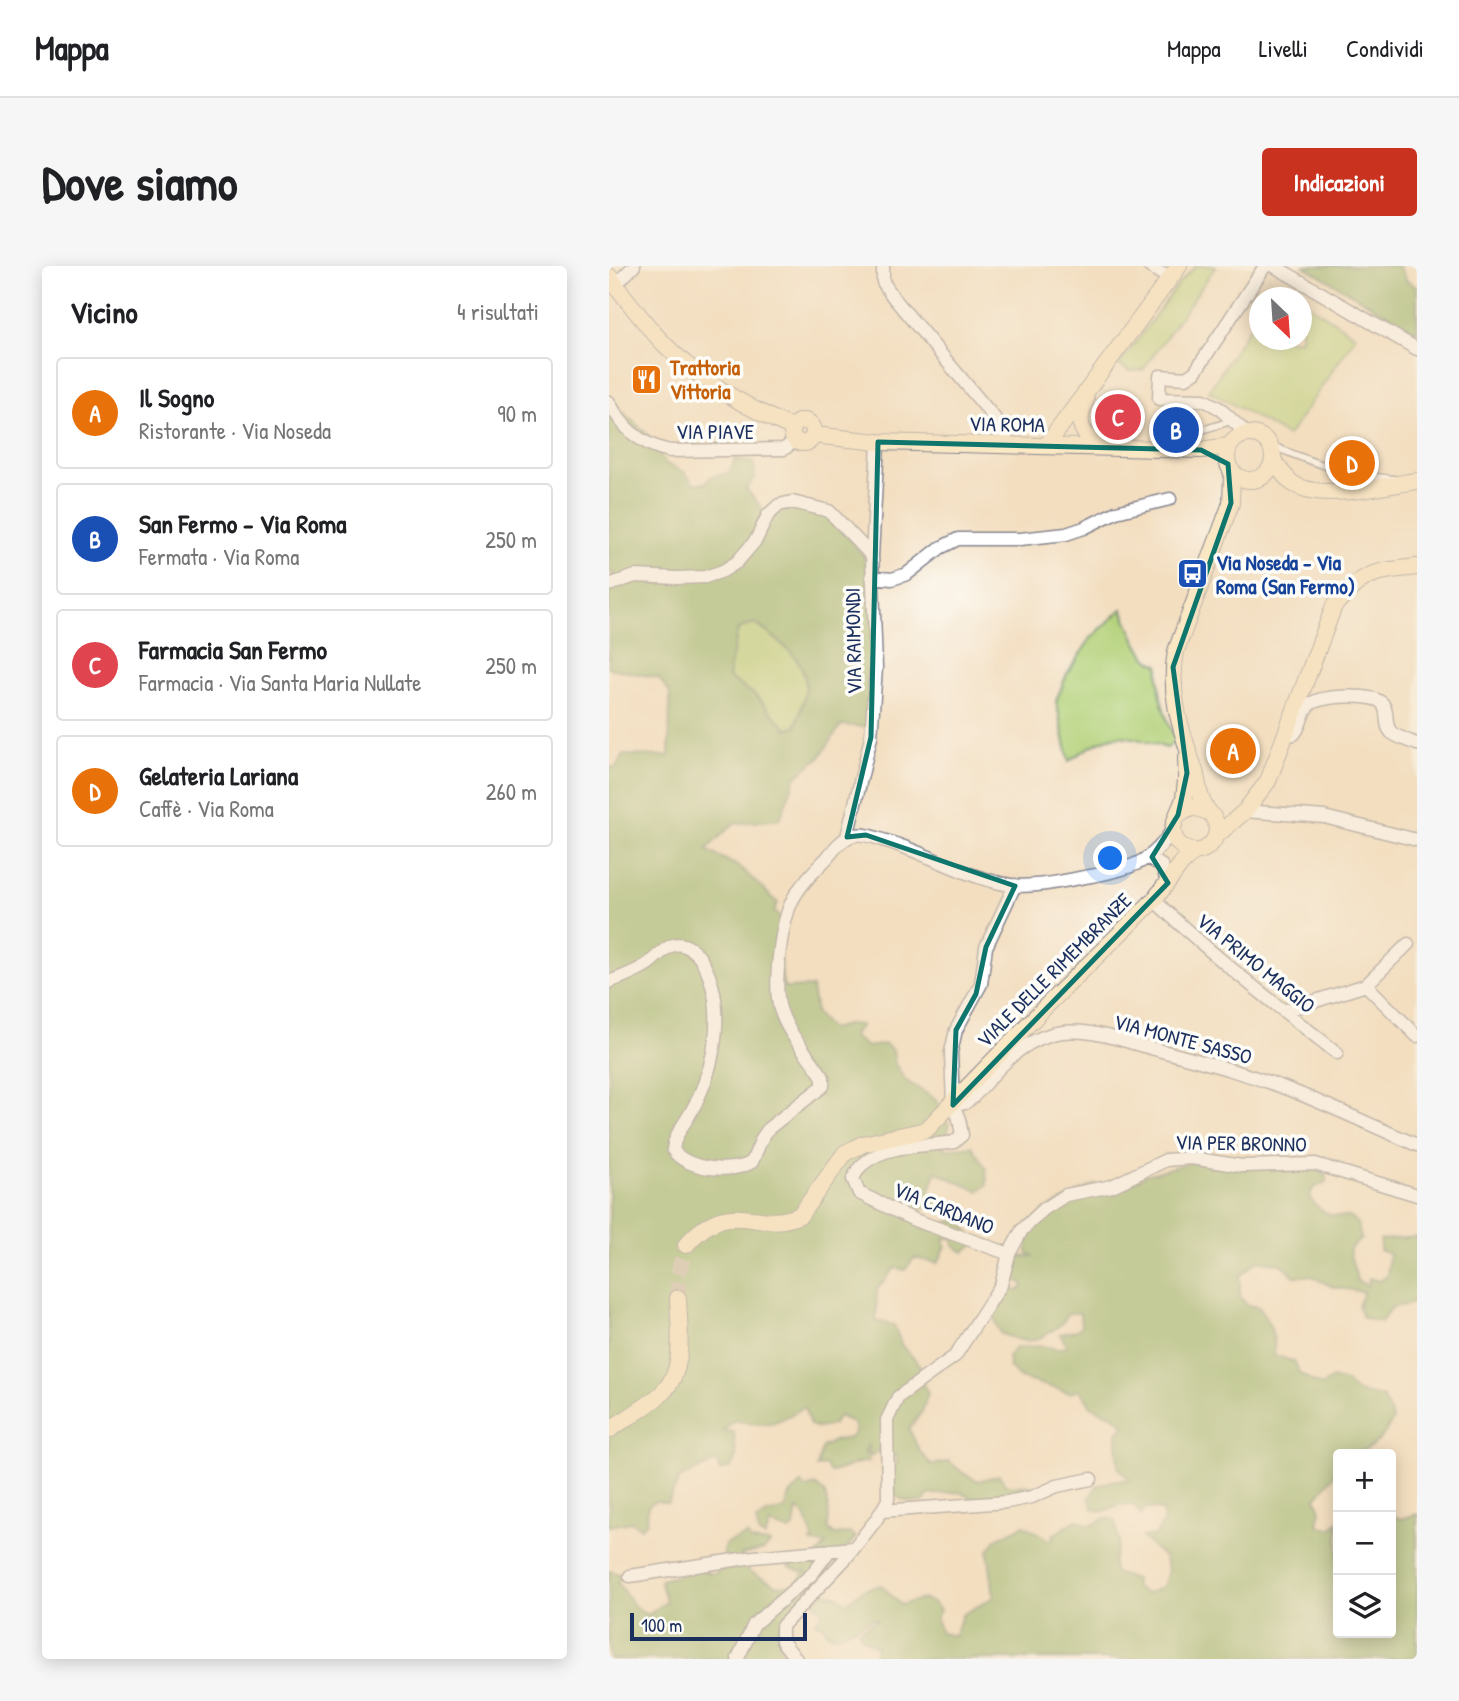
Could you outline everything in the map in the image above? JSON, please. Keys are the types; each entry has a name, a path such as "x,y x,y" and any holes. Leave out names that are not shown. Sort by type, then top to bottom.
{"main road":[{"path":"1047,446 1176,270"},
{"path":"612,280 664,344 698,373 795,434"},
{"path":"1090,390 1080,421 1083,432 1092,441 1115,448"},
{"name":"VIA ROMA","path":"795,434 806,442 813,435 879,442 1201,450 1229,446"},
{"path":"1417,481 1356,490 1303,488 1292,482 1263,437 1247,434 1240,436 1229,446 1231,503 1175,659 1172,687 1185,746 1187,773 1174,834 1185,851 1210,846 1216,836 1245,811 1268,781 1334,606 1364,577 1417,568"},
{"name":"VIA ROMA","path":"1201,450 1230,468"},
{"path":"1231,503 1254,480 1267,474 1272,452"},
{"path":"1230,468 1244,479 1254,480"},
{"path":"1185,746 1195,772 1201,802 1217,825 1216,836"},
{"path":"1176,821 1184,810 1193,807 1209,812"},
{"name":"VIALE DELLE RIMEMBRANZE","path":"686,1245 697,1232 717,1221 739,1216 777,1220 800,1215 845,1153 863,1144 926,1130 1154,900 1168,883 1185,851"},
{"path":"609,1430 665,1391 675,1372 678,1357 678,1298"}],"street":[{"path":"612,280 633,266"},
{"path":"883,266 883,282 893,297 1002,427 1007,445"},
{"path":"1149,266 1176,270"},
{"path":"1247,434 1219,408 1204,400 1159,399 1160,376 1186,377 1195,372 1265,266"},
{"path":"1275,266 1417,349"},
{"name":"VIA PIAVE","path":"609,402 616,416 638,440 661,449 784,449 795,434"},
{"name":"VIA RAIMONDI","path":"847,837 871,741 876,668 872,556 879,442"},
{"path":"872,577 892,579 907,573 940,548 958,539 1020,539 1066,534 1116,512 1170,499"},
{"path":"609,585 635,576 677,578 705,576 723,571 737,562 748,550 768,515 779,505 792,502 829,511 872,556"},
{"path":"1286,735 1294,734 1299,729 1305,710 1314,701 1350,696 1379,700 1384,705 1387,722 1393,733 1417,744"},
{"path":"1245,811 1324,817 1417,840"},
{"path":"1153,853 1176,821"},
{"path":"609,982 647,964 671,946 680,944 695,951 703,962 714,992 716,1017 713,1049 706,1081 678,1132 673,1150 684,1161 698,1165 730,1168 747,1165 756,1156 762,1138 769,1128 823,1086 823,1077 785,1021 778,999 778,975 782,935 793,900 813,873 847,837 866,835 984,878 1015,885 1049,883 1119,871 1153,853 1185,851"},
{"path":"1153,853 1162,866 1168,883"},
{"name":"VIA CARDANO","path":"796,1659 782,1641 782,1626 854,1548 888,1500 887,1420 898,1397 955,1356 1001,1284 1009,1254 912,1219 859,1193 853,1179 861,1165 880,1155 912,1145 954,1142 962,1135 953,1105 951,1052 956,1030 977,994 983,975 982,962 986,947 1015,885"},
{"name":"VIA PRIMO MAGGIO","path":"1154,900 1191,936 1337,1053"},
{"path":"1284,1011 1366,985 1408,944"},
{"path":"1366,985 1417,1036"},
{"name":"VIA MONTE SASSO","path":"953,1105 965,1103 972,1098 1011,1056 1027,1045 1049,1035 1073,1031 1199,1061 1289,1090 1417,1145"},
{"name":"VIA PER BRONNO","path":"1009,1254 1022,1230 1044,1209 1066,1195 1112,1186 1166,1160 1191,1157 1243,1166 1315,1164 1417,1195"},
{"path":"882,1511 1007,1502 1032,1497 1057,1486 1091,1479"},
{"path":"631,1576 754,1557 854,1548"},
{"path":"738,1658 754,1624 812,1574 830,1550"}],"lane":[{"path":"1149,449 1162,442 1231,421"},
{"path":"1272,452 1355,474 1417,481"}],"highlighted area":[{"path":"878,442 1201,450 1228,464 1231,503 1173,667 1187,773 1178,815 1152,857 1168,883 953,1105 956,1030 976,994 986,947 1015,886 866,835 847,837 871,737"}],"green space":[{"path":"1196,266 1216,266 1143,370 1130,371 1119,365 1179,283"},
{"path":"1304,266 1399,266 1407,281 1417,287 1417,332"},
{"path":"1312,307 1356,336 1288,436 1209,391 1249,328 1249,350 1312,350"},
{"path":"609,396 615,405 647,434 666,464 685,472 693,483 705,483 711,477 728,473 736,459 754,463 755,478 746,489 770,518 795,507 831,518 865,557 875,639 867,727 841,725 820,757 796,776 780,819 733,824 706,850 740,867 778,903 774,911 782,919 776,937 784,988 812,987 816,1014 830,1029 850,1024 861,1025 852,1036 867,1047 885,1044 893,1051 895,1064 905,1080 935,1099 944,1114 949,1126 944,1149 972,1146 986,1168 987,1185 978,1191 936,1172 929,1194 941,1199 939,1210 917,1210 924,1214 918,1224 921,1229 955,1220 966,1227 974,1244 964,1252 954,1246 953,1238 944,1238 946,1246 938,1263 914,1258 905,1270 895,1268 877,1289 876,1321 894,1325 902,1346 920,1365 922,1382 928,1393 922,1412 909,1429 920,1452 932,1465 949,1461 978,1481 999,1475 1006,1485 1031,1486 1026,1495 974,1499 959,1492 928,1495 923,1502 906,1501 892,1491 883,1469 898,1463 895,1455 883,1457 879,1450 870,1457 868,1445 865,1452 869,1462 830,1472 825,1465 817,1467 822,1447 836,1440 850,1438 855,1432 853,1423 839,1416 834,1424 819,1428 810,1425 804,1407 771,1423 756,1424 735,1420 723,1431 734,1432 736,1456 731,1467 720,1471 716,1461 679,1479 668,1503 655,1501 648,1506 647,1521 641,1528 632,1522 609,1526 609,767 616,768 622,755 669,756 670,693 658,678 609,668 609,582 614,573 609,572","holes":["755,623 791,652 803,671 804,697 796,726 787,729 755,695 728,677 738,629"]},
{"path":"1122,609 1141,650 1152,662 1159,665 1162,704 1176,741 1167,748 1116,736 1097,743 1069,761 1056,701 1067,674 1091,638"},
{"path":"754,623 789,650 796,658 805,678 806,689 800,713 795,726 787,729 755,695 727,677 738,629"},
{"path":"1196,1161 1284,1168 1290,1171 1313,1168 1326,1176 1327,1182 1312,1189 1310,1198 1314,1204 1333,1215 1351,1217 1358,1225 1361,1239 1350,1248 1351,1257 1357,1281 1368,1286 1369,1278 1379,1281 1387,1276 1389,1254 1380,1250 1380,1240 1417,1237 1417,1299 1407,1305 1392,1307 1381,1322 1363,1318 1358,1306 1364,1292 1333,1287 1311,1276 1294,1276 1282,1264 1258,1260 1240,1276 1240,1296 1247,1305 1259,1307 1266,1319 1273,1336 1274,1355 1295,1362 1299,1373 1321,1386 1332,1378 1346,1382 1357,1392 1383,1397 1393,1419 1378,1441 1367,1449 1333,1449 1333,1476 1316,1498 1321,1510 1318,1525 1331,1529 1333,1527 1333,1638 1396,1638 1396,1517 1401,1519 1417,1514 1417,1659 875,1659 876,1646 858,1631 877,1620 874,1618 839,1635 827,1633 824,1626 816,1622 823,1612 814,1603 824,1592 838,1596 846,1603 863,1590 881,1585 901,1605 922,1600 932,1602 940,1610 936,1618 941,1633 955,1636 962,1615 994,1597 988,1551 996,1539 1024,1525 1052,1541 1053,1535 1077,1520 1090,1526 1106,1518 1115,1520 1119,1542 1113,1562 1114,1573 1135,1579 1135,1587 1146,1594 1163,1587 1168,1570 1164,1557 1142,1537 1155,1536 1164,1521 1162,1510 1145,1508 1141,1515 1135,1506 1121,1504 1103,1512 1093,1509 1089,1498 1097,1486 1115,1480 1130,1480 1118,1467 1117,1433 1125,1425 1114,1416 1092,1407 1079,1389 1070,1393 1020,1378 1010,1368 1008,1357 1015,1348 1041,1346 1057,1349 1067,1346 1060,1334 1081,1327 1080,1313 1068,1313 1064,1321 1053,1330 1027,1341 1000,1333 994,1319 1006,1290 1023,1287 1022,1283 1015,1279 1011,1265 1018,1257 1034,1256 1027,1253 1024,1235 1045,1210 1095,1184 1129,1185 1145,1175"},
{"path":"801,1483 806,1488 815,1485 825,1493 829,1513 828,1529 835,1535 850,1533 856,1537 777,1631 784,1659 609,1659 609,1571 624,1575 617,1582 636,1608 648,1615 666,1602 660,1580 702,1570 712,1574 732,1567 723,1553 726,1544 747,1535 751,1541 771,1543 764,1550 741,1555 749,1571 778,1586 794,1584 806,1572 788,1566 792,1559 812,1561 826,1544 811,1543 813,1538 805,1516 797,1509 794,1527 790,1531 770,1524 765,1537 759,1534 756,1521 767,1514 785,1509 790,1495"}],"tunnel":[{"path":"678,1298 678,1275 686,1245"}],"place":[{"name":"Trattoria Vittoria","path":"647,379"},
{"name":"Farmacia San Fermo","path":"1118,417"},
{"name":"San Fermo - Via Roma","path":"1176,430"},
{"name":"Gelateria Lariana","path":"1352,463"},
{"name":"Via Noseda - Via Roma (San Fermo)","path":"1193,574"},
{"name":"Il Sogno","path":"1233,751"}]}
